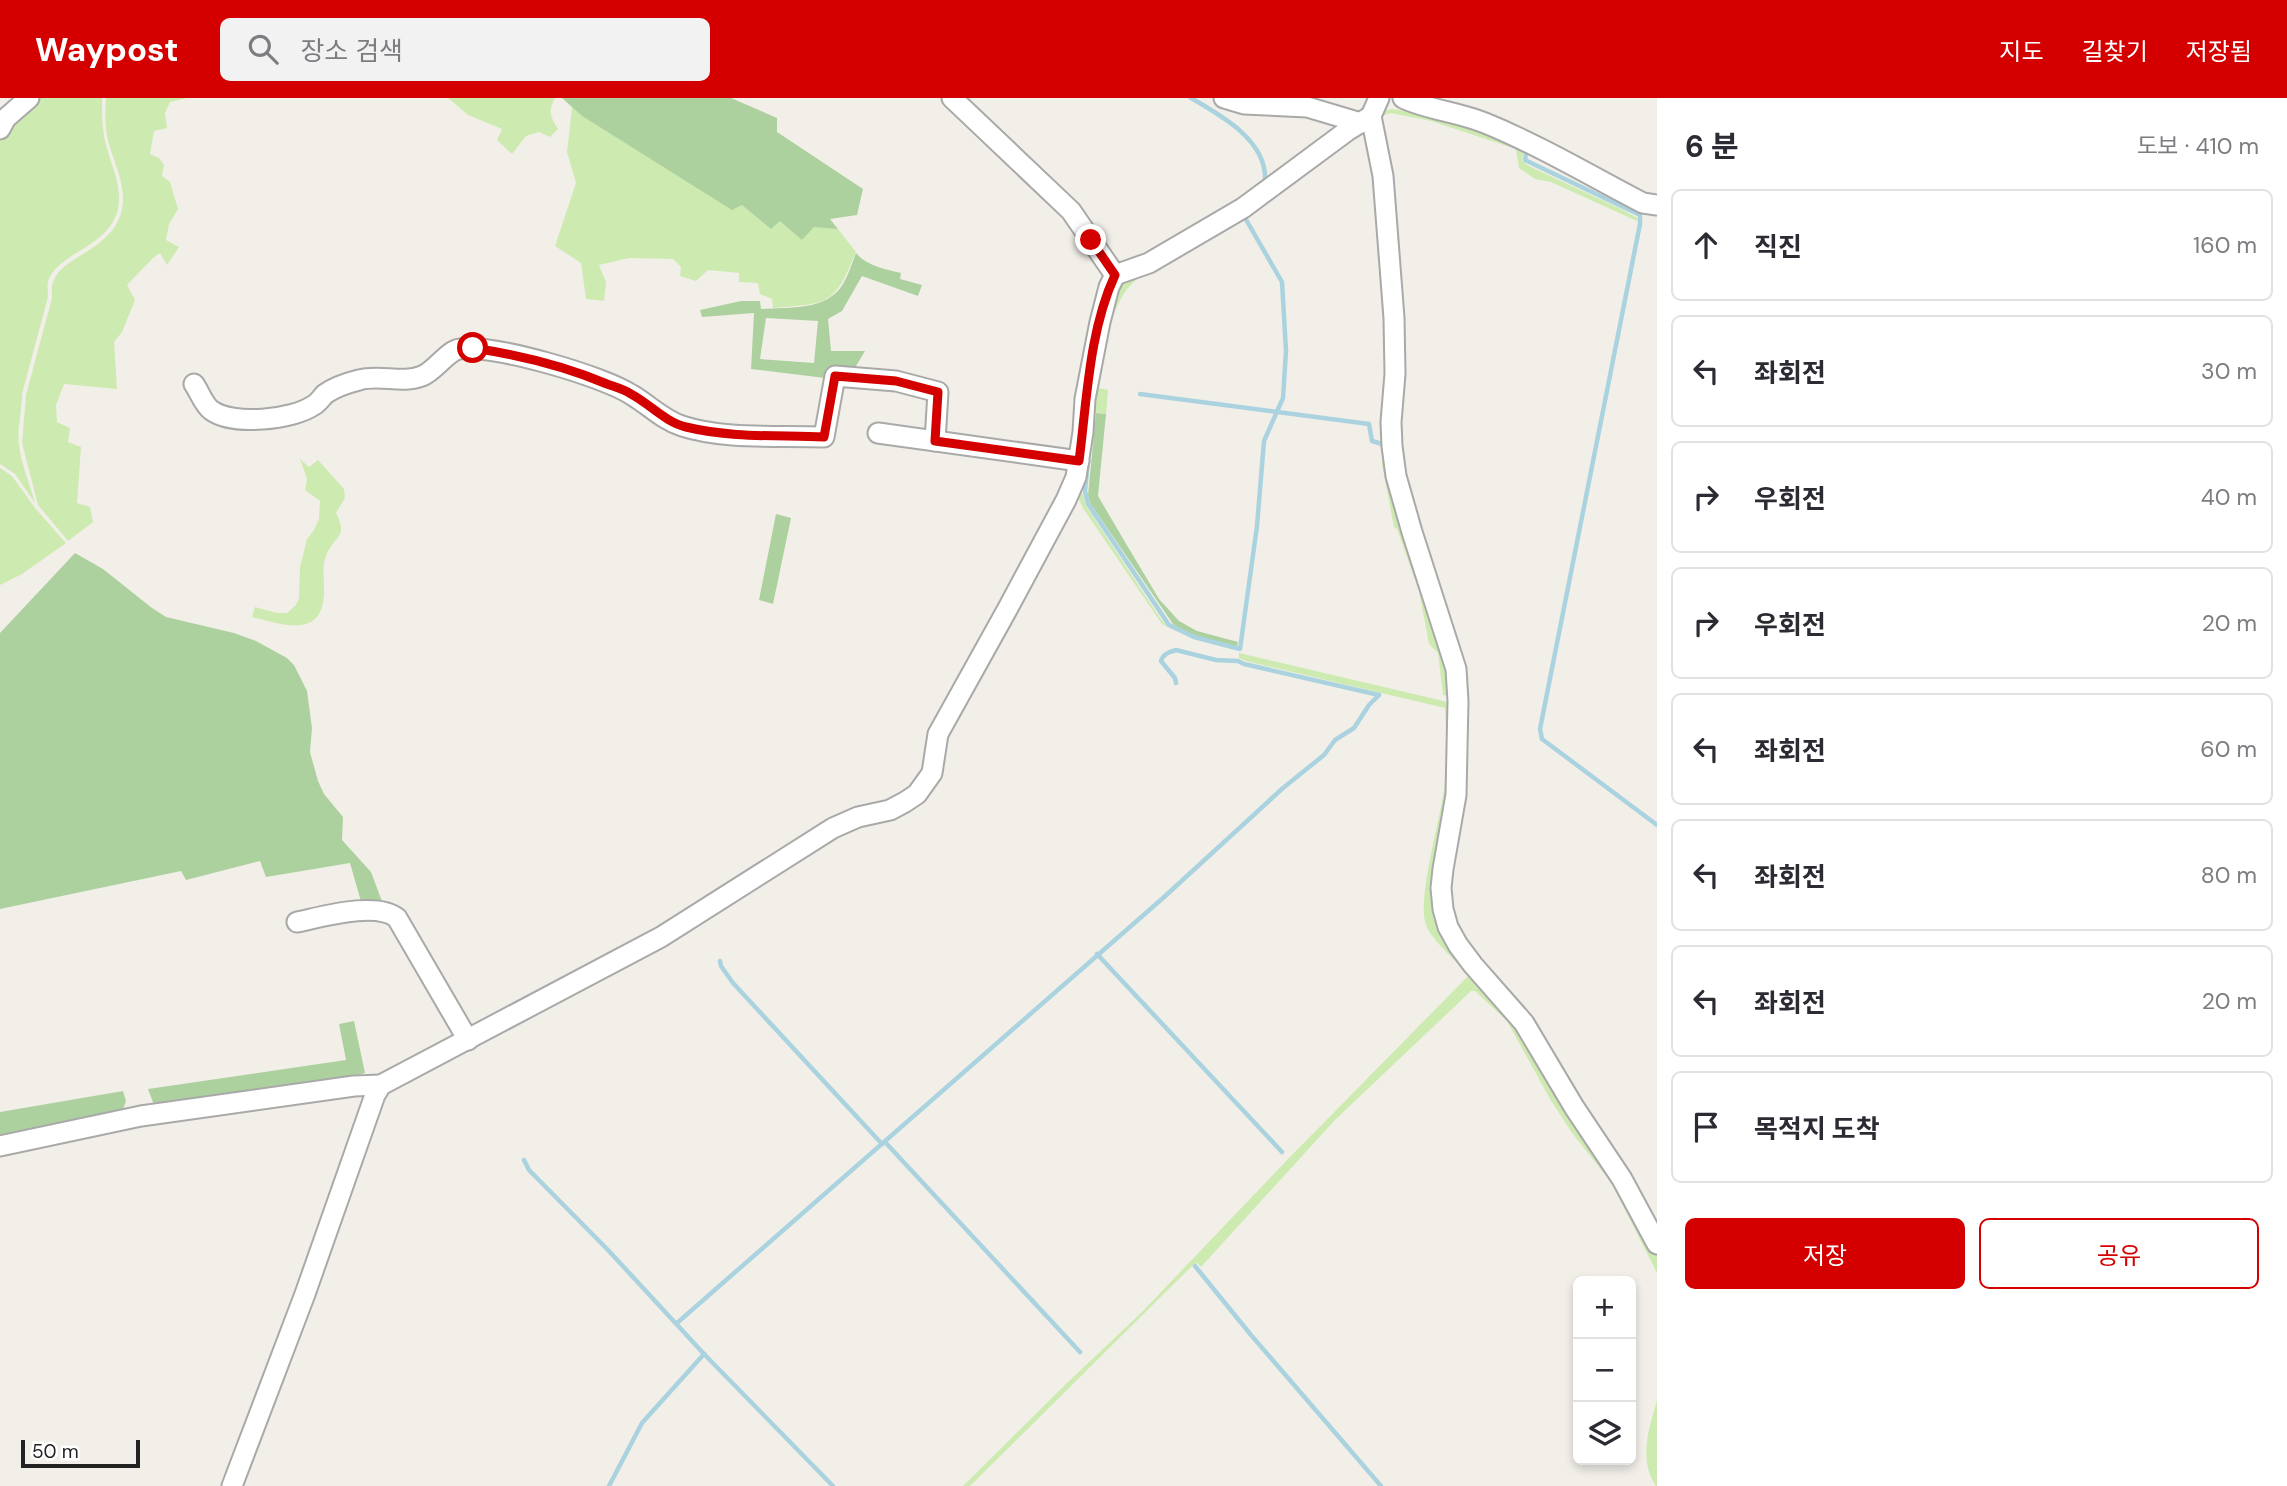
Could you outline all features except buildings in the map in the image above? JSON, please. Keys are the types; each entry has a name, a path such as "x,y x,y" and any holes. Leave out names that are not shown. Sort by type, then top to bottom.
{"street":[{"path":"0,129 6,118 29,98"},
{"path":"952,98 1071,211 1115,275"},
{"path":"1224,98 1244,104 1370,112"},
{"path":"1403,98 1425,108 1458,114 1485,123 1643,203 1657,205"},
{"path":"0,1146 141,1116 354,1086 381,1085 661,937 833,828 858,817 890,810 917,794 932,773 937,734 1066,500 1076,477 1084,400 1100,322 1115,275 1149,263 1243,208 1370,112"},
{"path":"1370,112 1383,176 1388,219 1394,318 1395,374 1391,422 1395,466 1412,533 1456,670 1456,795 1443,869 1443,909 1448,926 1466,955 1524,1023 1574,1107 1622,1179 1657,1244"},
{"path":"194,384 210,410 232,418 269,419 313,406 336,388 362,379 410,380 425,376 455,349 473,348 555,365 587,375 631,393 684,427 748,436 824,437 835,376 896,381 938,392 935,441"},
{"path":"878,433 1079,461"},
{"path":"297,922 351,912 390,913 397,918 468,1040"},
{"path":"232,1486 381,1085"}],"green space":[{"path":"32,98 102,98 104,136 119,192 118,209 105,233 62,263 48,281 48,297 22,394 19,432 22,459 35,503 15,474 0,464 0,133"},
{"path":"106,98 187,98 170,102 165,113 167,128 154,131 150,154 159,158 164,165 162,176 170,182 178,209 169,224 166,240 179,247 167,265 160,253 127,285 135,300 122,332 114,342 117,389 64,384 56,405 57,422 70,428 68,442 81,447 77,503 90,507 93,522 68,541 38,505 22,443 26,395 52,298 53,282 66,265 109,234 122,209 121,181 107,136"},
{"path":"448,98 555,98 551,114 558,129 550,137 539,132 526,136 512,154 497,140 502,129 468,115"},
{"path":"562,98 731,98 777,118 777,132 863,189 857,215 830,219 838,229 814,227 802,240 780,221 771,229 742,205 732,210 582,116"},
{"path":"572,107 582,116 732,209 742,205 771,228 779,221 838,229 856,252 842,283 835,292 818,302 773,308 772,299 760,294 758,283 739,282 739,273 708,270 696,281 680,276 681,267 673,259 629,258 599,265 606,282 604,301 586,299 581,263 555,246 576,183 567,152"},
{"path":"1391,109 1458,121 1524,147 1522,161 1529,166 1623,210 1637,218 1637,221 1551,182 1535,179 1519,168 1516,149 1431,121 1391,113 1382,116 1385,111"},
{"path":"1240,216 1242,221 1137,279 1127,289 1119,301 1106,344 1099,388 1108,390 1106,414 1091,412 1081,488 1086,506 1160,618 1180,634 1162,624 1083,508 1078,497 1077,482 1116,281"},
{"path":"856,253 871,264 901,273 900,279 922,285 918,296 862,276 842,311 828,319 831,351 865,351 853,371 828,367 825,378 751,369 754,313 702,317 700,310 741,301 760,301 761,309 806,306 827,299 836,293 845,280","holes":["766,318 818,321 814,363 760,359"]},
{"path":"1096,413 1106,414 1098,496 1159,599 1179,621 1197,631 1238,642 1237,646 1196,635 1173,624 1090,503 1088,495"},
{"path":"1382,446 1387,447 1445,650 1452,697 1443,695 1438,653 1429,644 1419,591 1394,527 1382,464"},
{"path":"300,459 309,467 318,460 344,489 345,498 336,513 341,532 329,549 323,570 322,608 316,618 308,623 287,625 252,617 255,607 287,613 299,598 300,567 307,539 319,519 320,501 305,490 307,479"},
{"path":"0,468 12,476 35,508 66,543 22,574 0,585"},
{"path":"776,514 791,518 773,604 759,600"},
{"path":"75,553 103,569 166,617 256,641 287,658 294,665 307,691 312,728 310,752 318,781 324,794 343,817 342,840 371,872 383,904 362,905 350,863 266,877 260,861 186,880 181,871 0,909 0,633"},
{"path":"1239,653 1452,703 1453,743 1437,878 1466,968 1464,970 1433,936 1426,925 1424,913 1427,877 1445,783 1445,708 1246,661 1239,658"},
{"path":"1471,973 1497,998 1628,1197 1657,1254 1657,1273 1611,1182 1572,1133 1550,1099 1507,1021 1475,991 1471,991 1335,1120 1201,1267 1197,1263 1194,1264 970,1486 963,1486 1142,1312"},
{"path":"354,1021 365,1073 154,1105 148,1089 346,1060 339,1024"},
{"path":"123,1091 126,1101 121,1115 0,1138 0,1112"},
{"path":"1657,1400 1656,1486 1647,1465 1646,1455 1648,1433"}],"waterway":[{"path":"1191,98 1228,121 1250,141 1264,166 1265,180 1261,184"},
{"path":"1527,147 1525,160 1640,215 1540,729 1542,739 1657,825"},
{"path":"1088,461 1085,491 1088,504 1169,625 1194,637 1240,649 1257,526 1264,441 1283,398 1286,351 1282,282 1244,216"},
{"path":"1140,394 1369,424 1372,441 1382,444"},
{"path":"1176,683 1161,661 1165,655 1176,650 1216,660 1238,661 1379,695"},
{"path":"677,1323 1163,898 1283,788 1324,755 1335,740 1354,728 1379,695"},
{"path":"1097,954 1282,1152"},
{"path":"720,961 733,983 882,1144"},
{"path":"885,1142 1080,1352"},
{"path":"524,1160 529,1170 833,1486"},
{"path":"1195,1266 1381,1486"},
{"path":"609,1486 642,1423 704,1354"}],"route":[{"path":"473,348 555,365 587,375 631,393 684,427 748,436 824,437 835,376 896,381 938,392 935,441 1079,461 1084,400 1100,322 1115,275 1091,240"}]}
